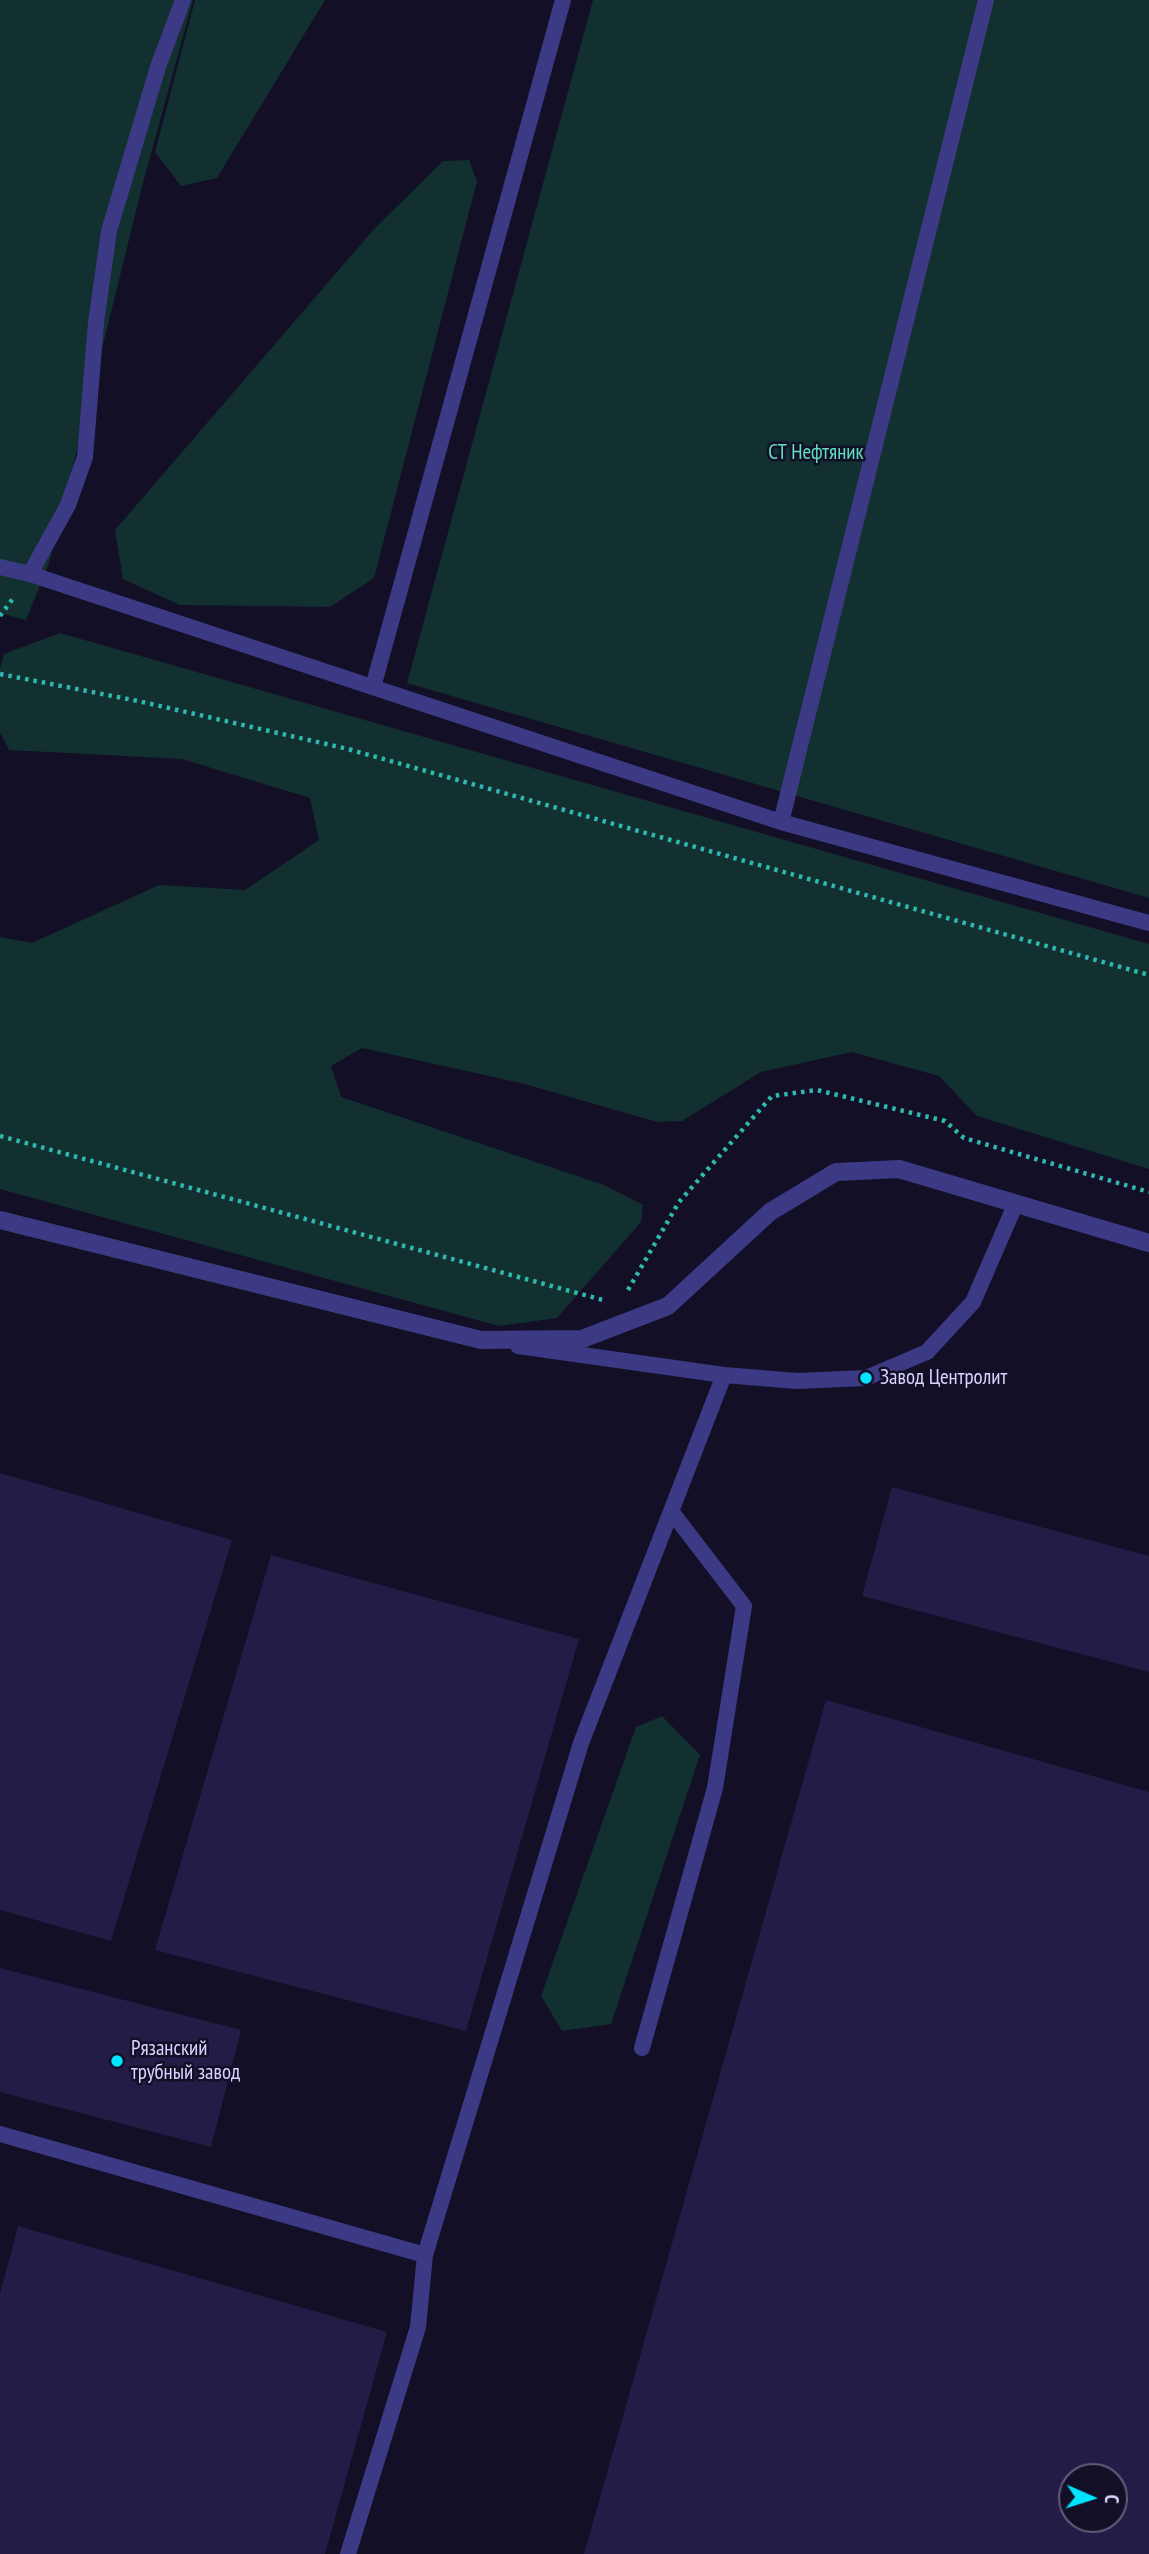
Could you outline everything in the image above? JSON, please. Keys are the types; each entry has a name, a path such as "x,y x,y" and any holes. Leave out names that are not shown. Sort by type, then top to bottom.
{"street":[{"path":"0,1220 481,1340 582,1339 668,1306 770,1212 836,1172 899,1169 1149,1243"}],"lane":[{"path":"30,574 68,505 85,457 96,323 109,231 158,67 183,0"},
{"path":"373,687 564,0"},
{"path":"781,822 986,0"},
{"path":"0,567 30,574 781,822 1149,923"},
{"path":"481,1340 724,1375 797,1381 866,1378 927,1352 973,1302 1016,1203"},
{"path":"348,2554 418,2327 425,2255 582,1743 724,1375"},
{"path":"642,2049 715,1788 744,1606 671,1511"},
{"path":"0,2134 425,2255"}],"path":[{"path":"0,674 138,701 348,749 1149,975"},
{"path":"620,1293 629,1290 679,1202 772,1096 817,1090 945,1121 964,1138 1149,1192"},
{"path":"0,1136 602,1300 611,1297"}],"green space":[{"path":"0,0 193,0 143,183 49,563 26,620 0,613"},
{"path":"195,0 325,0 217,178 181,186 155,152"},
{"name":"СТ Нефтяник","path":"593,0 1149,0 1149,898 407,683"},
{"path":"469,160 477,181 374,578 330,607 180,605 123,579 115,530 374,229 443,161"},
{"path":"60,633 1149,944 1149,1169 977,1116 939,1076 852,1052 761,1072 682,1121 657,1122 525,1084 362,1048 331,1066 341,1097 604,1185 643,1205 641,1222 557,1318 499,1326 0,1189 0,937 32,943 159,885 245,890 319,840 310,798 182,759 9,750 0,732 0,668 4,654"},
{"path":"662,1716 700,1755 611,2024 562,2031 541,1996 636,1727"}],"building":[{"path":"0,1473 232,1540 111,1941 0,1910"},
{"path":"892,1487 1149,1556 1149,1672 862,1596"},
{"path":"271,1555 579,1639 466,2031 155,1950"},
{"path":"826,1700 1149,1792 1149,2554 584,2554"},
{"name":"Рязанский трубный завод","path":"0,1968 241,2030 211,2147 0,2092"},
{"path":"18,2226 387,2332 325,2554 0,2554 0,2294"}],"place":[{"name":"Завод Центролит","path":"866,1378"},
{"name":"Рязанский трубный завод","path":"117,2061"}]}
